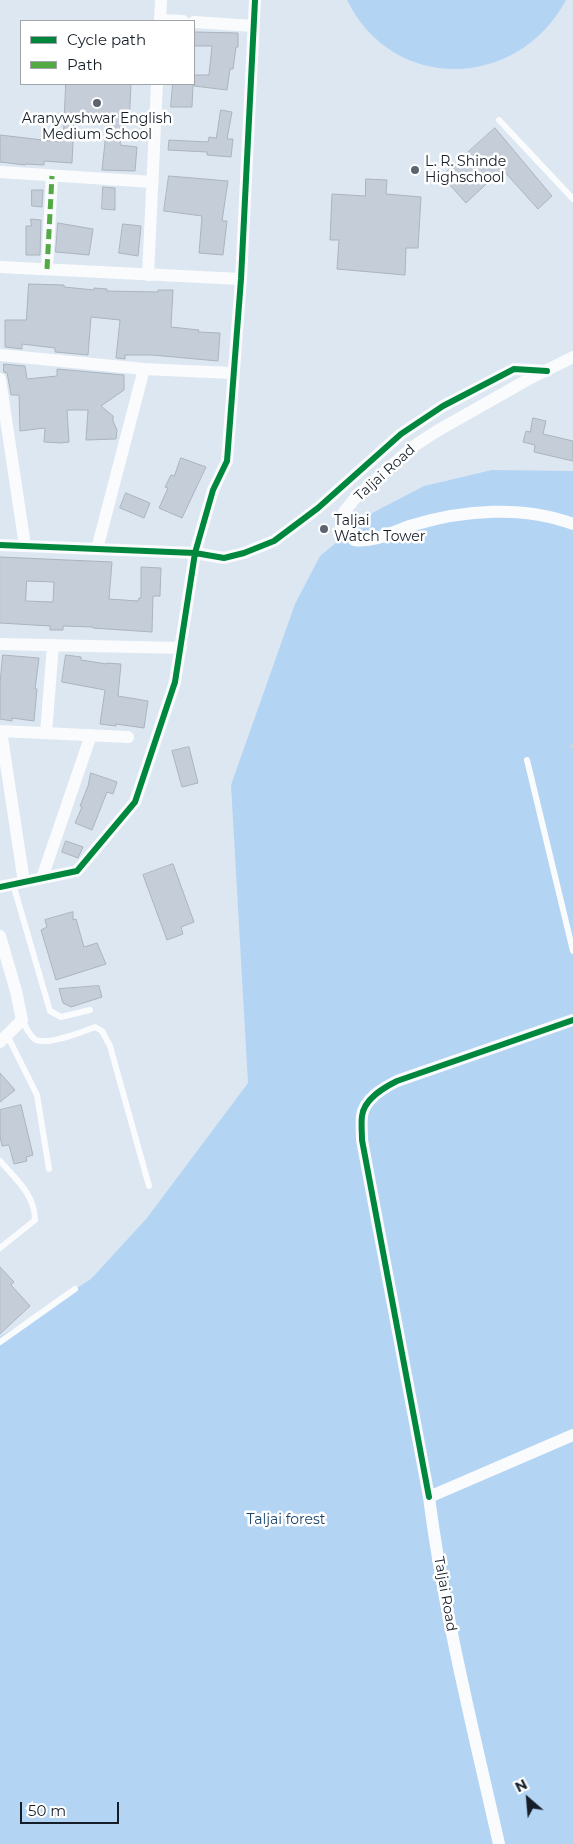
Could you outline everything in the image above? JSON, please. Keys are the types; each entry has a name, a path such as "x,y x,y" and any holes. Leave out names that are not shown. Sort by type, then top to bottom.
{"street":[{"path":"160,20 161,0"},
{"path":"128,737 1,731 12,884 77,871 135,802 174,682 195,553 213,490 227,461 232,374 241,280 255,0"},
{"path":"195,22 253,26"},
{"path":"148,275 157,85"},
{"path":"0,172 153,182"},
{"path":"47,269 52,176"},
{"path":"0,267 241,280"},
{"path":"0,356 144,369 232,374"},
{"name":"Taljai Road","path":"573,358 526,380 414,446 356,497 344,512 344,528 354,540 365,541 387,536 412,525 446,517 496,511 532,512 573,524"},
{"path":"97,549 144,369"},
{"path":"0,545 195,553 224,558 244,553 274,541 318,508 401,434 443,406 514,369 547,371"},
{"path":"0,378 25,546"},
{"path":"0,644 181,648"},
{"path":"46,733 53,645"},
{"path":"42,878 91,735"},
{"path":"0,936 16,991 22,1020 4,1038"},
{"name":"Taljai Road","path":"499,1844 452,1637 433,1533 429,1497 362,1140 362,1114 370,1100 380,1090 397,1081 573,1020"},
{"path":"429,1497 573,1435"}],"lane":[{"path":"499,120 573,199"},
{"path":"527,760 573,951"},
{"path":"12,884 50,1011 61,1017 90,1010"},
{"path":"22,1020 36,1040 48,1042 95,1027 102,1031 110,1046 149,1186"},
{"path":"4,1038 37,1095 49,1169"},
{"path":"0,1160 28,1193 35,1209 35,1220 0,1248"},
{"path":"0,1342 75,1289"}],"path":[{"path":"570,748 573,744"}],"green space":[{"path":"347,0 566,0 545,30 518,51 488,64 456,69 424,65 394,52 368,31"},
{"name":"Taljai forest","path":"492,470 573,471 573,1844 0,1844 0,1337 91,1279 147,1218 248,1083 231,785 295,604 320,556 374,512 424,486"}],"building":[{"path":"195,32 238,33 238,47 236,47 233,69 230,69 227,90 194,86 195,75 209,75 212,46 195,46"},
{"path":"66,85 131,85 129,125 122,125 120,145 137,147 135,171 102,170 107,124 74,123 72,163 44,161 44,165 25,165 0,162 0,135 60,142 60,138 63,138"},
{"path":"173,85 193,85 192,107 171,107"},
{"path":"221,110 232,112 227,139 233,139 231,157 207,155 207,152 168,150 169,140 208,142 209,137 216,138"},
{"path":"495,128 552,196 538,209 502,169 466,203 442,176"},
{"path":"169,176 228,181 222,221 227,221 223,255 199,253 202,216 164,211"},
{"path":"366,179 387,180 386,194 421,197 418,248 406,248 405,275 337,269 339,240 330,240 332,194 365,196"},
{"path":"103,187 115,188 115,210 102,209"},
{"path":"32,190 43,190 42,207 32,206"},
{"path":"31,219 41,220 40,255 26,255 26,226 31,226"},
{"path":"58,223 93,229 89,255 56,252"},
{"path":"123,224 141,226 138,256 119,253"},
{"path":"29,284 64,285 64,287 94,290 94,288 107,289 107,291 158,292 158,290 173,290 171,327 199,330 198,332 220,333 218,361 152,355 125,355 125,359 116,358 120,320 91,317 88,355 55,352 55,348 22,344 22,349 5,347 5,320 26,320"},
{"path":"4,364 25,366 27,379 57,376 57,369 124,375 124,390 101,406 113,416 117,430 116,439 86,440 88,410 67,410 69,442 44,442 45,428 20,431 19,395 11,395 7,373 4,372"},
{"path":"533,418 546,421 543,434 573,441 573,461 534,452 535,445 523,442 526,431 530,432"},
{"path":"181,458 206,467 182,518 159,508 168,488 165,487 171,475 174,476"},
{"path":"126,493 150,503 144,518 120,508"},
{"path":"0,557 112,562 109,599 138,601 141,598 141,567 161,568 160,596 153,596 152,632 63,626 63,630 50,630 50,626 0,623","holes":["27,581 54,582 53,602 26,601"]},
{"path":"3,655 39,658 35,689 37,689 34,721 12,718 12,721 0,719 0,684"},
{"path":"66,655 81,657 81,660 121,664 118,696 148,701 144,728 100,724 105,690 62,682"},
{"path":"189,747 198,783 182,787 172,751"},
{"path":"91,773 117,782 113,794 107,792 92,830 75,823 82,807 80,806"},
{"path":"66,841 83,847 78,858 62,852"},
{"path":"173,864 194,922 181,927 183,934 167,940 143,875"},
{"path":"73,912 73,920 76,919 84,947 97,943 106,964 56,980 41,930 47,927 45,920"},
{"path":"99,986 102,997 71,1007 63,1003 59,989"},
{"path":"0,1073 15,1090 0,1102"},
{"path":"21,1105 33,1155 26,1157 27,1161 14,1164 9,1145 2,1146 0,1110"},
{"path":"0,1267 14,1282 11,1285 30,1306 0,1334"}],"marked path":[{"path":"47,269 52,176"}],"cycle path":[{"path":"0,887 77,871 135,802 175,682 195,553 213,490 227,461 241,279 255,0"},
{"path":"0,545 195,553 224,558 244,553 274,541 318,508 401,434 443,406 514,369 547,371"},
{"path":"429,1497 362,1140 364,1110 370,1099 397,1081 573,1020"}],"place":[{"name":"Aranywshwar English Medium School","path":"97,103"},
{"name":"L. R. Shinde Highschool","path":"415,170"},
{"name":"Taljai Watch Tower","path":"324,529"}]}
